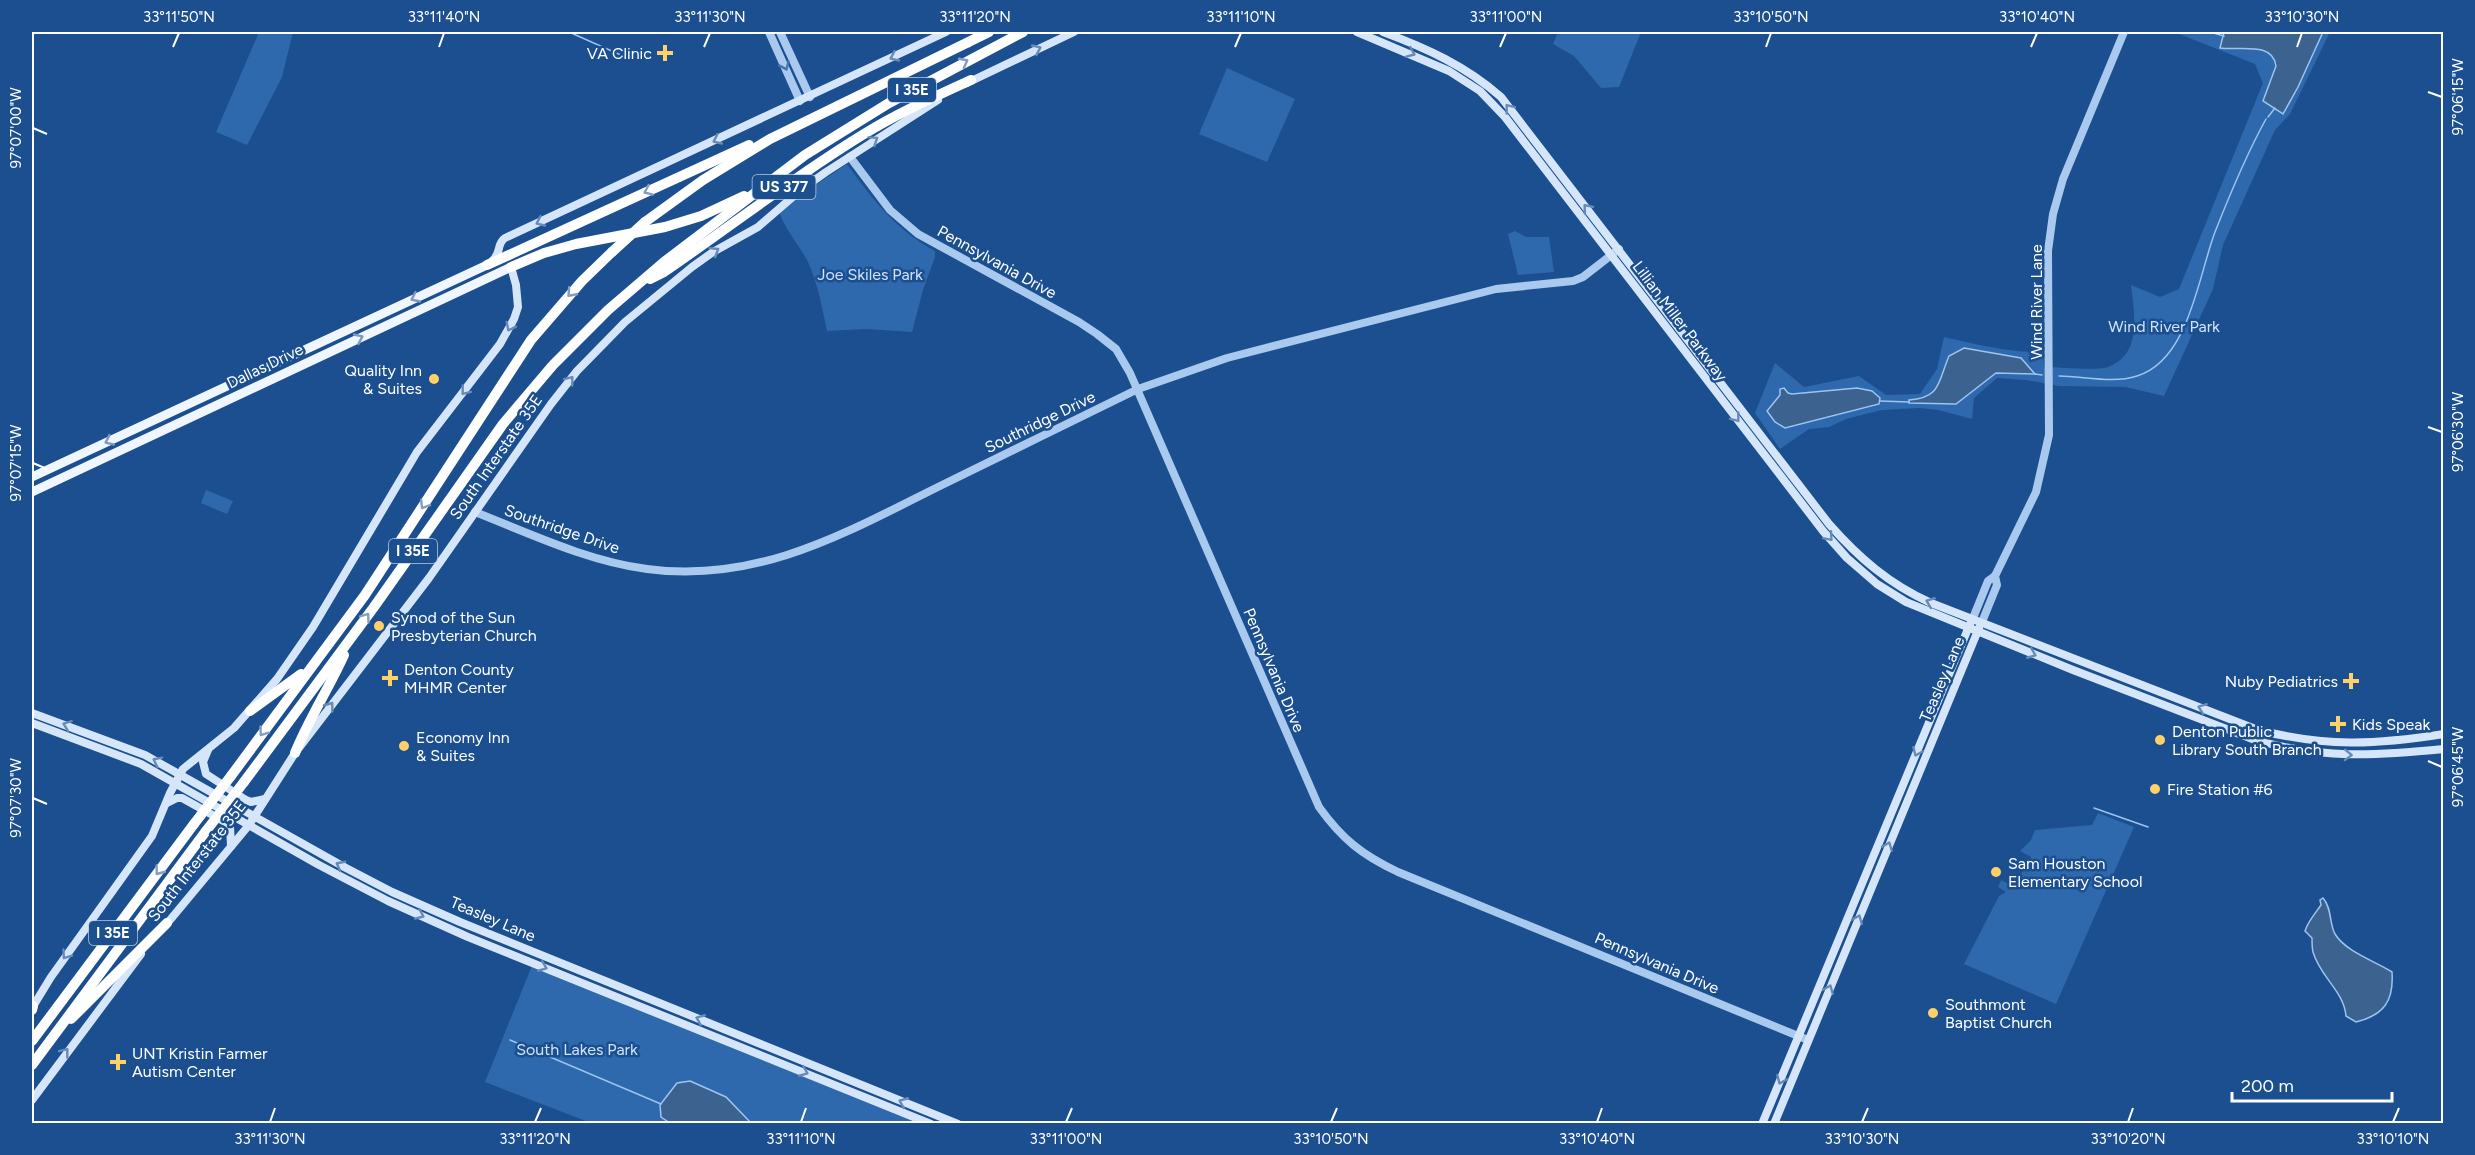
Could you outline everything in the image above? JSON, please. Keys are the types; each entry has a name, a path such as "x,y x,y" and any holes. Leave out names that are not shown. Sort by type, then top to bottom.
{"highway":[{"path":"953,49 982,32"},
{"name":"I 35E","path":"32,1041 231,776 391,556 531,340 582,281 645,222 703,180 770,139 989,32"},
{"name":"I 35E","path":"32,1065 351,638 503,424 553,365 633,288 805,155 889,103 1023,32"},
{"name":"US 377","path":"633,288 664,272 810,169 865,134 970,80"},
{"path":"487,265 740,148 770,139"},
{"path":"511,267 544,253 576,244 683,222 731,203 767,183"},
{"path":"295,753 309,720 334,678 351,638"},
{"path":"250,711 310,668"},
{"path":"57,1031 86,1007 167,923"}],"main road":[{"path":"487,265 497,256 500,243 505,238 946,32"},
{"name":"South Interstate 35E","path":"32,1100 118,983 249,825 295,753 429,578 567,382 625,322 692,267 713,252 758,227 802,189 898,124 970,80 1074,32"},
{"name":"Lillian Miller Parkway","path":"1357,32 1450,72 1480,91 1541,156 1619,249 1800,486 1854,552 1871,567 1910,593 1973,625"},
{"name":"Lillian Miller Parkway","path":"1383,32 1436,53 1462,68 1501,97 1611,255 1823,531 1847,558 1889,592 1906,602 1973,625 1982,622"},
{"path":"1450,72 1462,68"},
{"name":"Dallas Drive","path":"32,477 487,265"},
{"path":"32,1008 51,977 150,839 178,778 187,765 250,711 277,679 314,627 417,452 477,376 509,330 518,307 516,285 511,267"},
{"name":"Dallas Drive","path":"32,492 511,267"},
{"path":"429,305 448,291 472,279 476,270"},
{"name":"Teasley Lane","path":"1982,622 2258,730 2290,738 2310,742 2385,743 2444,734"},
{"name":"Teasley Lane","path":"1762,1124 1804,1038 1914,783 1935,721 1973,625 2193,717 2285,749 2361,756 2444,748"},
{"name":"Teasley Lane","path":"32,713 101,743"},
{"name":"Teasley Lane","path":"1774,1124 1804,1038 1903,785 1935,721"},
{"name":"Teasley Lane","path":"32,723 136,751 249,825 388,901 468,937 932,1124"},
{"path":"210,747 202,762 206,774 246,800 251,802 265,799"},
{"name":"Teasley Lane","path":"178,778 392,892 515,945 958,1124"},
{"path":"1903,785 1914,783"},
{"path":"167,803 182,798 227,823 230,827 231,846"},
{"path":"388,901 392,892"}],"street":[{"path":"769,32 800,101"},
{"path":"780,32 810,97"},
{"name":"Wind River Lane","path":"1973,625 1988,581 1995,576 2036,492 2049,435 2048,275 2053,214 2063,179 2124,32"},
{"name":"Pennsylvania Drive","path":"850,157 890,210 918,234 1079,322 1108,341 1123,360 1319,807 1335,829 1358,851 1398,872 1804,1038"},
{"name":"Southridge Drive","path":"476,512 618,564 671,571 725,569 777,558 828,542 1138,390 1227,358 1496,289 1573,281 1583,277 1619,249"},
{"name":"Wind River Lane","path":"1982,622 1997,585 1995,576"}],"green space":[{"path":"259,32 293,32 282,77 247,145 216,132"},
{"path":"1558,32 1641,32 1619,87 1601,88 1574,56 1553,44"},
{"name":"Wind River Park","path":"2174,32 2330,32 2290,114 2275,130 2223,245 2213,289 2164,396 2125,387 2059,386 1997,378 1974,398 1972,419 1938,410 1919,408 1882,410 1846,419 1829,427 1809,429 1780,449 1755,413 1775,363 1804,387 1859,376 1886,395 1920,394 1937,369 1944,337 2006,350 2043,352 2044,367 2103,368 2119,361 2127,353 2134,332 2131,285 2160,297 2179,289 2263,83 2255,64"},
{"path":"1227,68 1295,99 1267,162 1199,134"},
{"name":"Joe Skiles Park","path":"847,164 886,213 908,233 935,251 912,332 867,329 827,331 811,270 780,213 805,192"},
{"path":"1515,231 1526,237 1549,237 1554,272 1518,275 1508,234"},
{"path":"206,490 233,501 227,514 201,503"},
{"path":"2098,813 2134,827 2056,1004 1964,964 1999,896 2006,892 1998,887 2001,880 2011,885 2011,889 2029,866 2031,857 2020,851 2031,840 2035,830 2092,825"},
{"name":"South Lakes Park","path":"533,963 932,1123 591,1123 485,1082"}],"shaded area":[{"path":"2224,32 2323,32 2283,114 2263,101 2276,66 2274,58 2262,50 2220,48"},
{"path":"1964,348 2021,358 2035,374 1996,373 1956,404 1909,403 1909,400 1919,399 1933,392 1940,381 1949,356"},
{"path":"1784,388 1792,394 1857,388 1872,391 1880,398 1879,404 1785,428 1775,422 1767,411 1780,395 1780,389"},
{"path":"2323,898 2328,906 2333,930 2340,940 2353,951 2392,972 2389,999 2380,1011 2366,1019 2356,1022 2346,1016 2337,991 2316,961 2312,938 2305,931"},
{"path":"690,1081 726,1097 751,1123 670,1123 661,1117 660,1105 677,1083"}],"waterway":[{"path":"569,32 623,56"},
{"path":"1957,32 1972,32"},
{"path":"2210,32 2224,36"},
{"path":"2268,117 2275,108"},
{"path":"2059,376 2108,380 2128,378 2155,367 2169,353 2189,315 2215,232 2232,189 2266,119"},
{"path":"2035,374 2042,375"},
{"path":"1880,401 1909,402"},
{"path":"2094,808 2148,827"},
{"path":"510,1040 661,1104"}],"place":[{"name":"VA Clinic","path":"665,53"},
{"name":"Quality Inn & Suites","path":"434,379"},
{"name":"Synod of the Sun Presbyterian Church","path":"379,626"},
{"name":"Denton County MHMR Center","path":"390,678"},
{"name":"Nuby Pediatrics","path":"2351,681"},
{"name":"Kids Speak","path":"2338,724"},
{"name":"Denton Public Library South Branch","path":"2160,740"},
{"name":"Economy Inn & Suites","path":"404,746"},
{"name":"Fire Station #6","path":"2155,789"},
{"name":"Sam Houston Elementary School","path":"1996,872"},
{"name":"Southmont Baptist Church","path":"1933,1013"},
{"name":"UNT Kristin Farmer Autism Center","path":"118,1062"}]}
